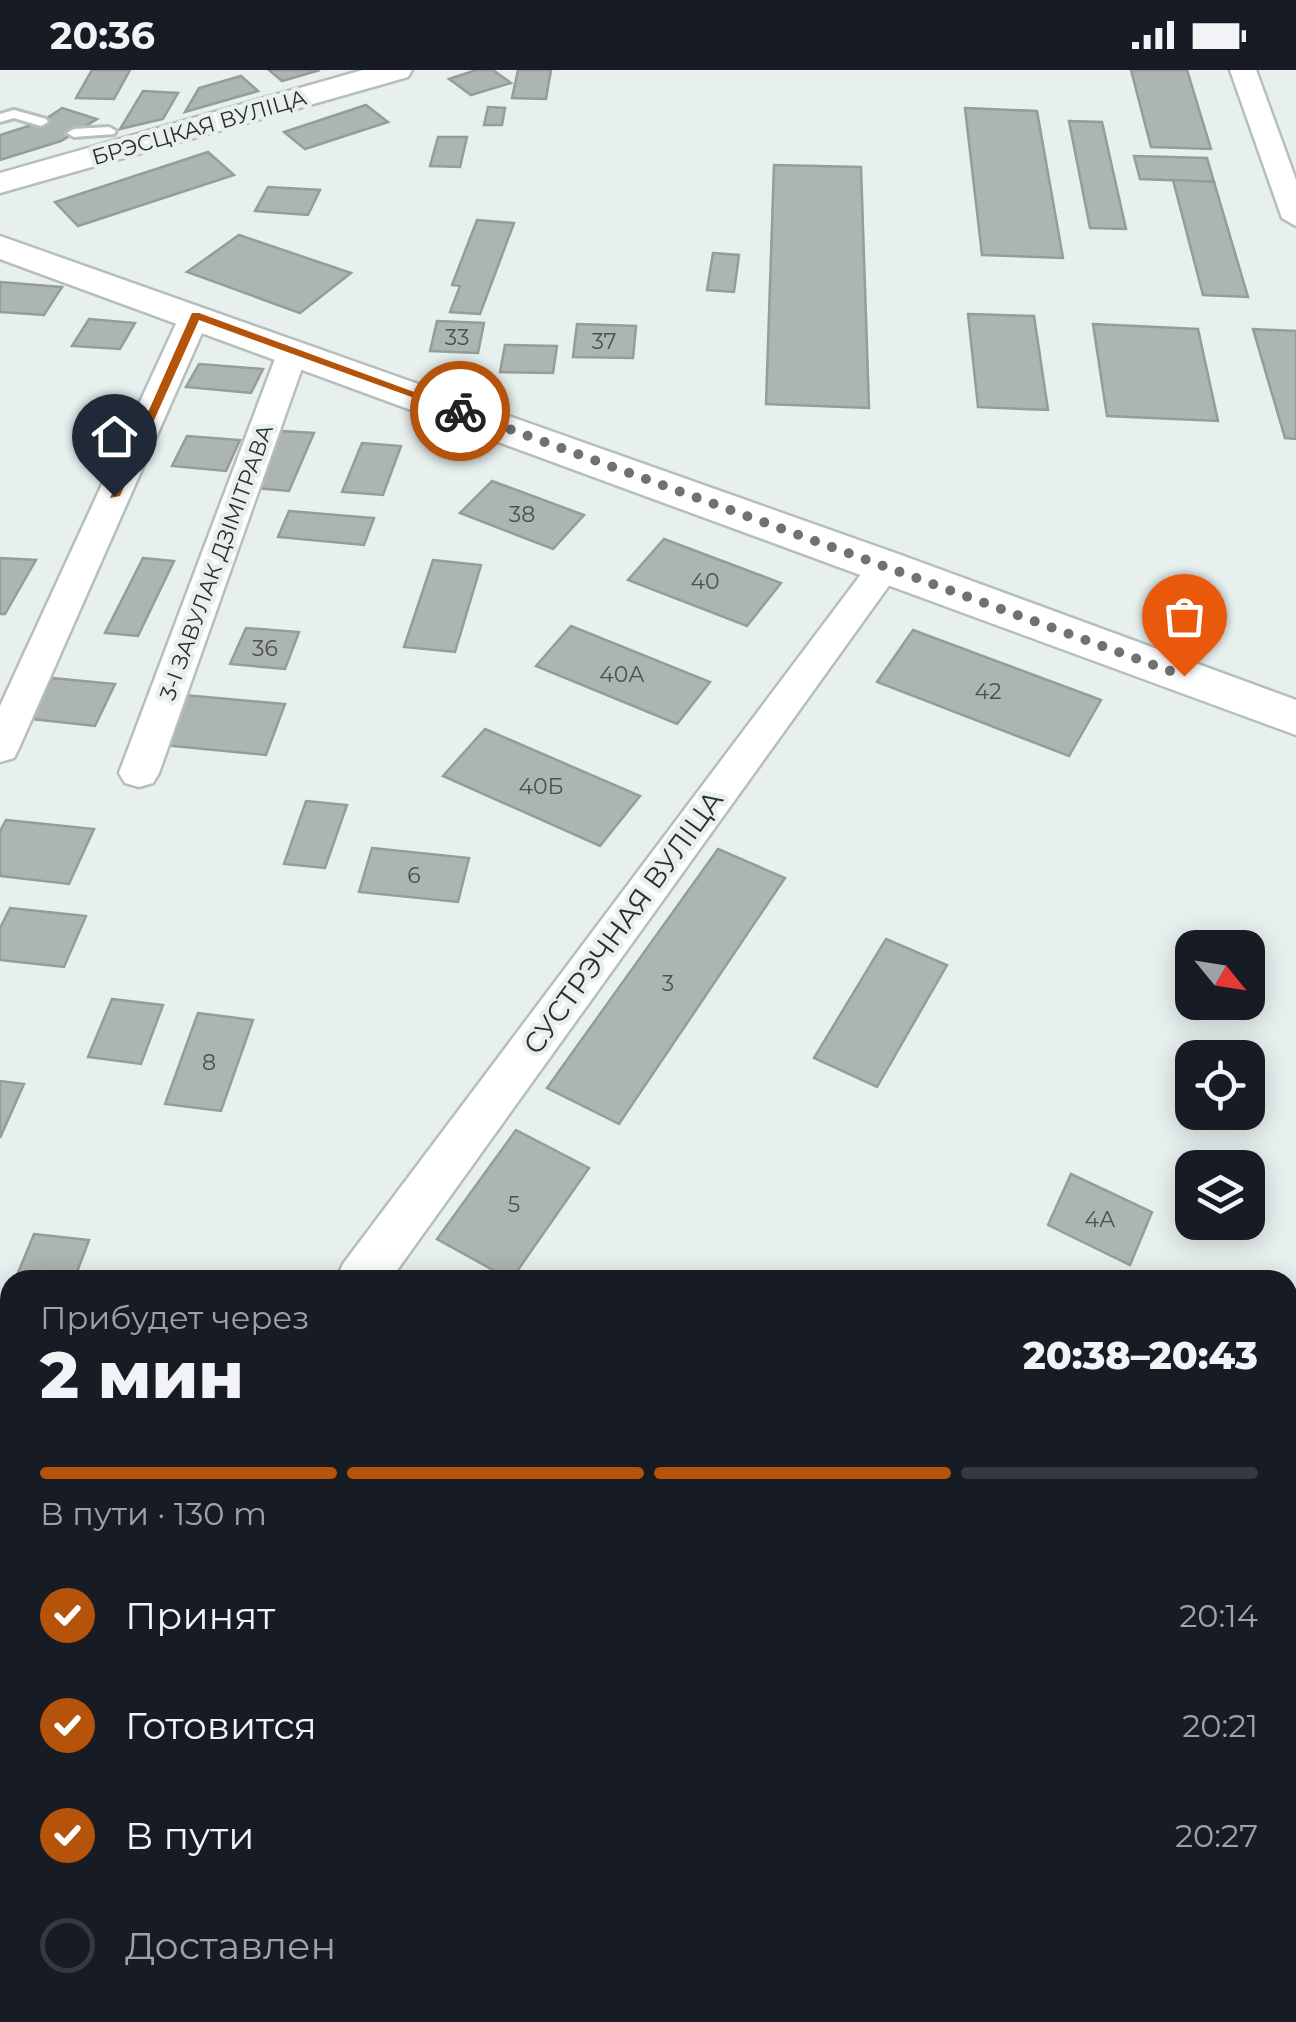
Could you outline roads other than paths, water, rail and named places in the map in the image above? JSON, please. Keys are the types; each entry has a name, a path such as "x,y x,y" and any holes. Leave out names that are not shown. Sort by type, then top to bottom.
{"street":[{"name":"БРЭСЦКАЯ ВУЛІЦА","path":"0,184 397,70"},
{"path":"1242,70 1296,218"},
{"path":"0,246 886,565 1296,718"},
{"path":"0,748 196,316"},
{"name":"3-І ЗАВУЛАК ДЗІМІТРАВА","path":"138,773 293,351"},
{"name":"СУСТРЭЧНАЯ ВУЛІЦА","path":"368,1270 886,565"}],"lane":[{"path":"0,118 14,114 41,122"},
{"path":"74,133 109,132"}]}
